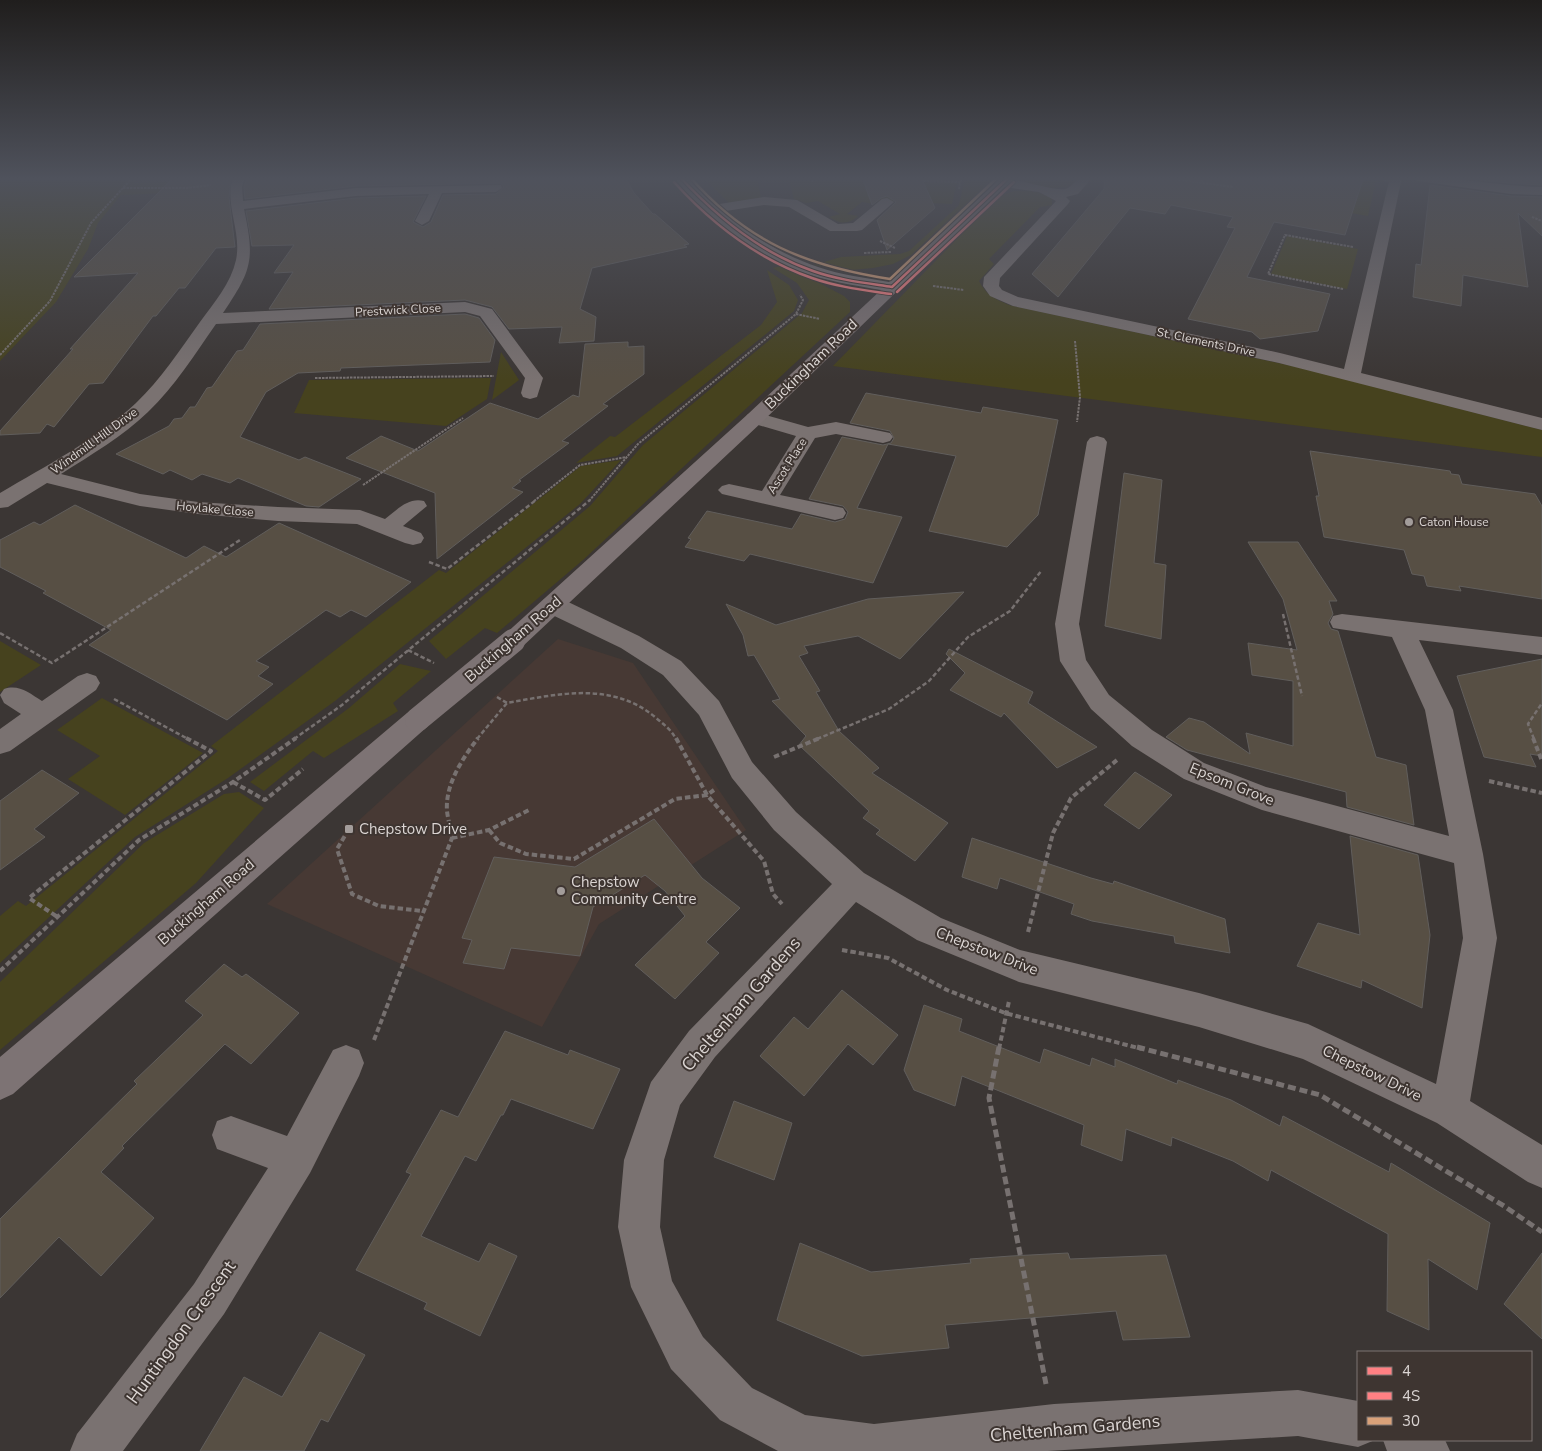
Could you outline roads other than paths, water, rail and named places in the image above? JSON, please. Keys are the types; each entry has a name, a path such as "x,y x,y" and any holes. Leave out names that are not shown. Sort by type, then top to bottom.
{"main road":[{"path":"763,245 802,266 830,275 894,285"},
{"name":"Buckingham Road","path":"0,1080 417,720 513,641 755,418 937,245"}],"street":[{"name":"Windmill Hill Drive","path":"0,502 44,476 132,416 176,369 211,319 231,287 243,260 244,245"},
{"name":"St. Clements Drive","path":"1022,245 992,277 991,286 996,294 1013,301 1352,375 1542,424"},
{"path":"1352,375 1381,245"},
{"name":"Prestwick Close","path":"211,319 465,307 486,312 534,378 530,393"},
{"name":"Ascot Place","path":"755,418 808,434 836,428 884,437"},
{"name":"Ascot Place","path":"767,499 808,434"},
{"name":"Epsom Grove","path":"1097,442 1067,624 1073,661 1100,702 1142,738 1194,771 1262,798 1468,854"},
{"name":"Hoylake Close","path":"44,476 140,500 198,508 278,514 360,517 413,538"},
{"name":"Ascot Place","path":"729,490 835,513"},
{"path":"387,528 416,506"},
{"name":"Chepstow Drive","path":"553,605 630,642 672,668 709,708 742,770 785,821 853,883 929,929 1019,966 1200,1010 1308,1042 1450,1110 1542,1168"},
{"path":"1342,622 1542,646"},
{"path":"1401,629 1440,710 1468,854 1480,938 1450,1110"},
{"path":"0,743 87,683"},
{"path":"13,696 42,714"},
{"name":"Cheltenham Gardens","path":"853,883 702,1044 664,1095 644,1160 639,1227 652,1286 687,1353 736,1404 801,1438 874,1448 1054,1427 1298,1413 1357,1424"},
{"name":"Huntingdon Crescent","path":"94,1451 209,1299 296,1159 346,1064"},
{"path":"230,1134 296,1159"},
{"path":"1408,1441 1426,1451"}],"place":[{"name":"Caton House","path":"1409,522"},
{"name":"Chepstow Drive","path":"349,829"},
{"name":"Chepstow Community Centre","path":"561,891"}]}
